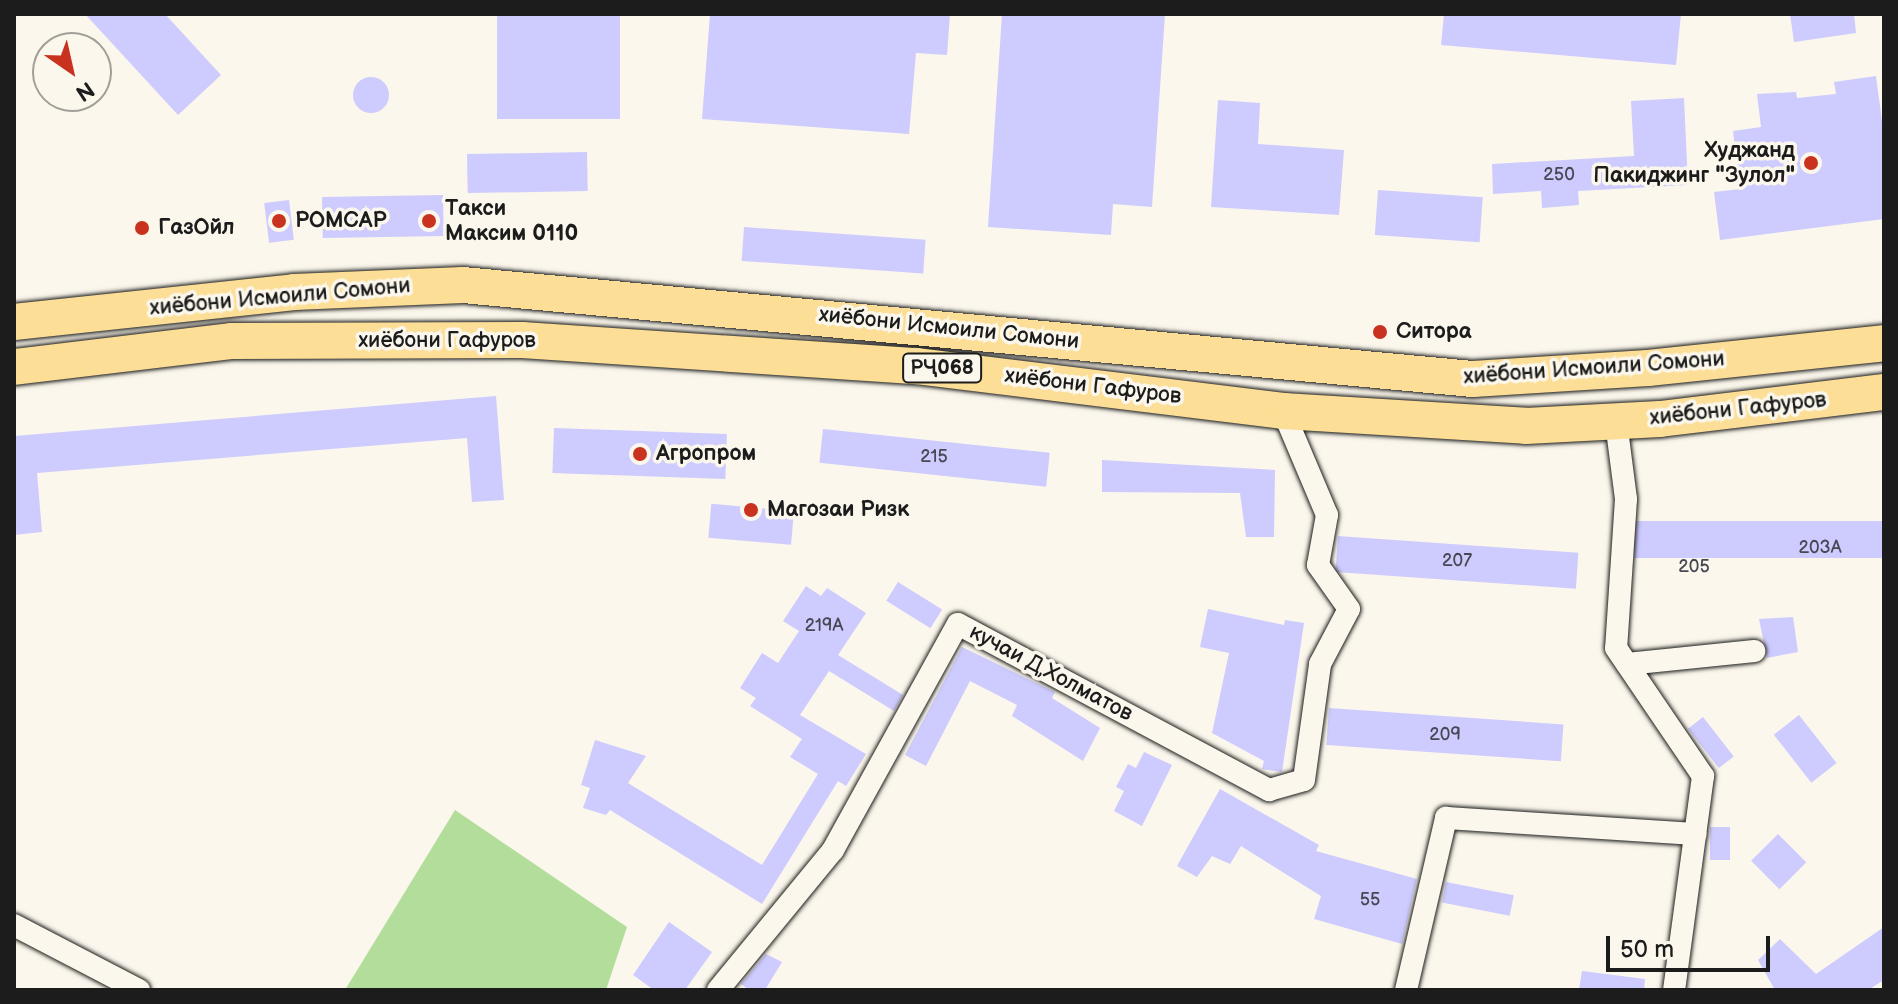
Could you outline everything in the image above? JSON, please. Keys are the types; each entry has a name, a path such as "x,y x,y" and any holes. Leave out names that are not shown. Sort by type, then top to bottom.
{"highway":[{"name":"хиёбони Исмоили Сомони","path":"18,322 294,292 463,285 922,324 1473,379 1648,368 1874,344"},
{"path":"18,322 22,366"},
{"path":"917,366 922,324"},
{"name":"хиёбони Гафуров","path":"22,366 232,341 424,338 917,366 1283,411 1526,426 1616,422 1876,393"},
{"path":"1874,344 1876,393"}],"street":[{"name":"кучаи Д,Холматов","path":"718,990 833,850 958,624 1269,790 1304,780 1320,664 1349,609 1318,565 1327,515 1283,411"},
{"path":"1616,422 1626,499 1621,656 1703,776 1674,990"},
{"path":"1621,656 1754,651"},
{"path":"1406,990 1446,818 1695,834"},
{"path":"14,925 139,990"}],"green space":[{"path":"455,810 627,927 606,990 345,990"}],"building":[{"path":"85,14 165,14 221,75 178,115 112,43 112,32 102,32"},
{"path":"497,14 620,14 620,119 497,119"},
{"path":"710,14 950,14 947,55 916,53 909,134 702,119"},
{"path":"1002,14 1165,14 1152,207 1113,204 1111,235 988,227"},
{"path":"1444,14 1681,14 1676,65 1441,45"},
{"path":"1790,14 1854,14 1856,33 1794,42"},
{"name":"Худжанд Пакиджинг \"Зулол\"","path":"1876,76 1884,136 1884,219 1720,240 1714,192 1740,189 1733,131 1761,127 1757,94 1796,92 1797,98 1836,94 1834,82"},
{"path":"371,77 384,82 389,95 384,108 371,113 358,108 353,95 358,82"},
{"path":"1684,98 1688,185 1578,191 1579,205 1542,208 1541,191 1493,194 1492,164 1634,156 1631,101"},
{"path":"1218,100 1260,103 1258,144 1344,150 1339,215 1211,207"},
{"path":"587,152 588,191 468,193 467,154"},
{"path":"1378,190 1483,197 1480,242 1375,235"},
{"path":"443,195 444,236 323,238 322,197"},
{"name":"РОМСАР","path":"289,200 294,240 269,243 264,203"},
{"path":"744,227 926,240 923,274 742,261"},
{"path":"496,396 504,500 472,502 467,438 37,473 42,532 14,535 14,436"},
{"name":"Агропром","path":"554,428 727,434 725,479 552,473"},
{"path":"823,429 1050,453 1046,487 819,463"},
{"path":"1102,460 1275,470 1274,537 1246,537 1240,493 1102,492"},
{"path":"711,504 794,511 791,545 708,538"},
{"path":"1634,521 1884,521 1884,558 1634,558"},
{"path":"1338,536 1578,553 1576,589 1335,572"},
{"path":"898,582 942,610 930,628 886,601"},
{"path":"806,586 821,596 827,588 866,613 838,655 903,695 894,711 829,671 800,715 866,754 846,786 838,781 762,904 610,810 606,815 583,808 590,788 581,785 595,740 646,756 628,783 762,865 818,774 790,757 802,739 750,706 756,698 740,688 762,653 778,663 799,631 783,621"},
{"path":"1208,609 1284,625 1285,620 1304,623 1282,772 1262,769 1264,761 1212,733 1229,653 1200,647"},
{"path":"1793,617 1798,652 1767,658 1759,619"},
{"path":"962,647 1055,692 1052,698 1100,728 1083,761 1012,716 1017,705 970,681 926,766 905,755"},
{"path":"1329,708 1563,724 1561,761 1326,745"},
{"path":"1799,715 1837,763 1811,783 1774,735"},
{"path":"1703,717 1734,756 1719,768 1688,729"},
{"path":"1144,752 1172,765 1142,826 1114,811 1124,791 1116,787 1128,764 1136,768"},
{"path":"1220,789 1319,845 1316,851 1417,879 1402,944 1314,919 1321,896 1241,846 1230,864 1212,856 1197,877 1177,866"},
{"path":"1710,827 1730,827 1730,860 1710,860"},
{"path":"1778,834 1806,862 1779,889 1751,861"},
{"path":"1446,882 1514,895 1510,916 1442,903"},
{"path":"669,922 712,952 685,990 654,990 633,975"},
{"path":"1884,927 1884,980 1868,990 1775,990 1758,960 1780,939 1816,974"},
{"path":"766,954 782,962 765,990 749,990 741,984"},
{"path":"1582,971 1645,979 1644,990 1579,990"}],"place":[{"name":"Худжанд Пакиджинг \"Зулол\"","path":"1811,163"},
{"name":"РОМСАР","path":"279,221"},
{"name":"Такси Максим 0110","path":"429,221"},
{"name":"ГазОйл","path":"142,228"},
{"name":"Ситора","path":"1380,332"},
{"name":"Агропром","path":"640,454"},
{"name":"Магозаи Ризк","path":"751,510"}]}
